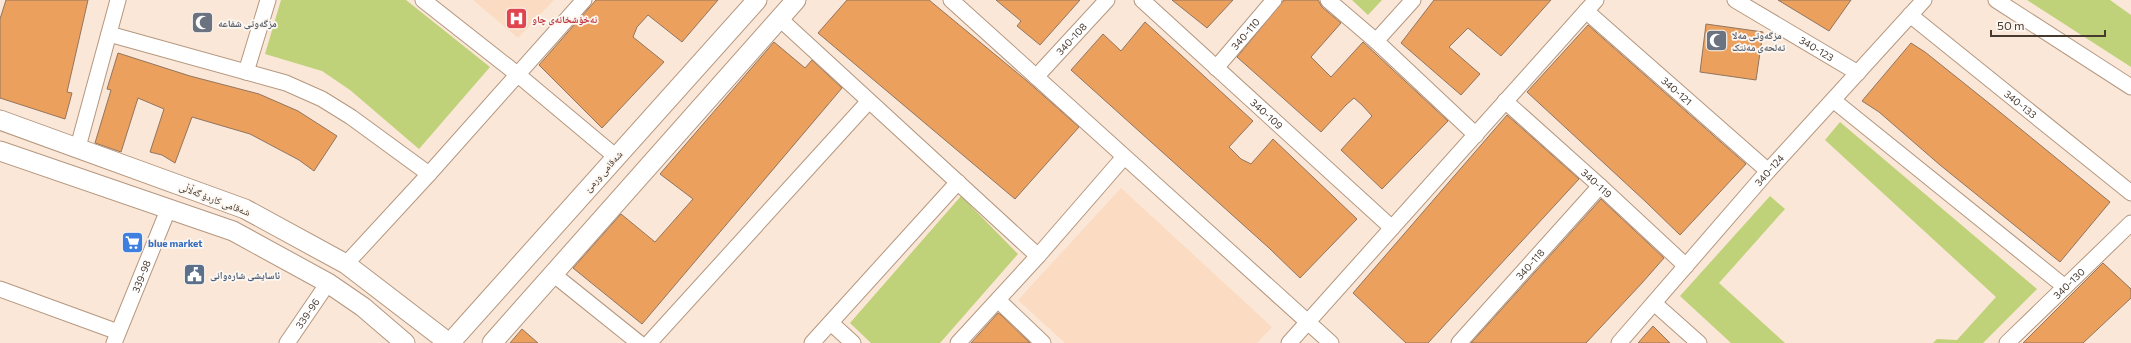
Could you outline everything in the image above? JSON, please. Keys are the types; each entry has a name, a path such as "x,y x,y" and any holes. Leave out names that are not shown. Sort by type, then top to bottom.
{"street":[{"path":"78,147 118,0"},
{"path":"246,72 268,0"},
{"path":"423,0 517,74 615,156"},
{"path":"346,264 429,174 584,0"},
{"name":"شەقامی ورمێ","path":"450,343 615,156 757,0"},
{"path":"492,343 796,0"},
{"path":"951,0 1331,343"},
{"name":"340-108","path":"1036,77 1107,0"},
{"name":"340-109","path":"1142,0 1392,228"},
{"name":"340-110","path":"1216,68 1274,0"},
{"path":"1328,0 1376,41 1476,135"},
{"path":"1376,41 1413,0"},
{"path":"1289,343 1596,0"},
{"name":"340-123","path":"1735,0 1858,73"},
{"name":"340-124","path":"1619,343 1768,171 1924,0"},
{"path":"1996,0 2131,87"},
{"name":"340-121","path":"1586,11 1768,171"},
{"name":"340-133","path":"1910,15 2131,193"},
{"path":"780,19 1038,256"},
{"path":"109,34 286,83 322,100 351,117 429,174"},
{"path":"1833,100 2064,288"},
{"path":"649,343 869,101"},
{"name":"340-119","path":"1505,102 1600,186 1686,266"},
{"name":"شەقامی کاردۆ گەڵاڵی","path":"0,120 78,147 245,209 346,264 450,343"},
{"path":"0,151 168,210 233,231 328,283 363,307 405,343"},
{"path":"958,343 1038,256 1124,157"},
{"path":"812,343 958,182"},
{"name":"340-118","path":"1459,343 1600,186"},
{"name":"339-98","path":"116,337 168,210"},
{"name":"340-130","path":"2007,343 2131,223"},
{"path":"553,274 639,343"},
{"name":"339-96","path":"287,343 328,283"},
{"path":"0,289 116,337"},
{"path":"998,300 1043,343"},
{"path":"1654,303 1699,343"},
{"path":"831,323 853,343"}],"shaded area":[{"name":"نەخۆشخانەی چاو","path":"473,0 554,0 518,38"},
{"path":"1121,188 1272,327 1257,343 1065,343 1018,300"}],"green space":[{"path":"281,0 406,0 490,67 419,149 350,90 322,71 265,54"},
{"path":"1352,0 1382,0 1368,15"},
{"path":"2027,0 2110,0 2131,15 2131,67"},
{"path":"1840,122 2037,289 1983,343 1933,343 1937,339 1957,340 1996,297 1825,140"},
{"path":"961,196 1018,254 940,343 871,343 850,323"},
{"path":"1770,196 1785,209 1719,283 1785,343 1731,343 1680,296"}],"building":[{"path":"6,0 88,0 67,92 72,93 65,119 0,98 0,19"},
{"path":"596,0 718,0 682,42 648,15 637,27 633,37 664,62 602,128 539,65"},
{"path":"847,0 929,0 1027,81 1079,127 1015,199 818,33"},
{"path":"996,0 1080,0 1040,45 1017,26 1021,21"},
{"path":"1172,0 1233,0 1207,28"},
{"path":"1284,0 1318,0 1322,7 1341,23 1311,57 1331,77 1363,42 1448,121 1382,189 1341,150 1372,116 1362,105 1354,98 1321,132 1237,57"},
{"path":"1434,0 1551,0 1501,56 1468,28 1449,47 1480,74 1461,95 1401,43"},
{"path":"1778,0 1851,0 1829,31"},
{"path":"1145,22 1253,121 1229,147 1241,159 1251,164 1273,139 1357,219 1300,278 1269,248 1071,70 1103,34 1121,51"},
{"path":"1706,24 1763,32 1756,80 1700,72"},
{"path":"1588,25 1746,164 1680,235 1527,92"},
{"path":"774,42 805,68 812,60 842,88 642,324 573,268 621,214 655,242 693,199 660,174"},
{"path":"1911,43 1925,52 2110,202 2060,262 1940,165 1879,112 1862,101"},
{"path":"118,53 190,76 259,94 298,111 337,136 314,171 299,160 250,134 192,117 175,163 162,155 150,152 164,109 138,98 121,152 95,143 111,90 107,89"},
{"path":"1507,115 1579,179 1428,343 1406,343 1353,293"},
{"path":"1601,199 1664,258 1642,283 1586,343 1471,343"},
{"path":"2103,263 2131,289 2131,298 2083,343 2023,343"},
{"path":"998,313 1001,315 1030,343 971,343"},
{"path":"1653,326 1670,343 1638,343"},
{"path":"522,329 538,343 510,343"}],"place":[{"name":"نەخۆشخانەی چاو","path":"516,19"},
{"name":"مزگەوتی شفاعە","path":"203,23"},
{"name":"مزگەوتی مەلا تەلحەی مەنتک","path":"1717,41"},
{"name":"blue market","path":"133,243"},
{"name":"ئاسایشی شارەوانی","path":"195,275"}]}
